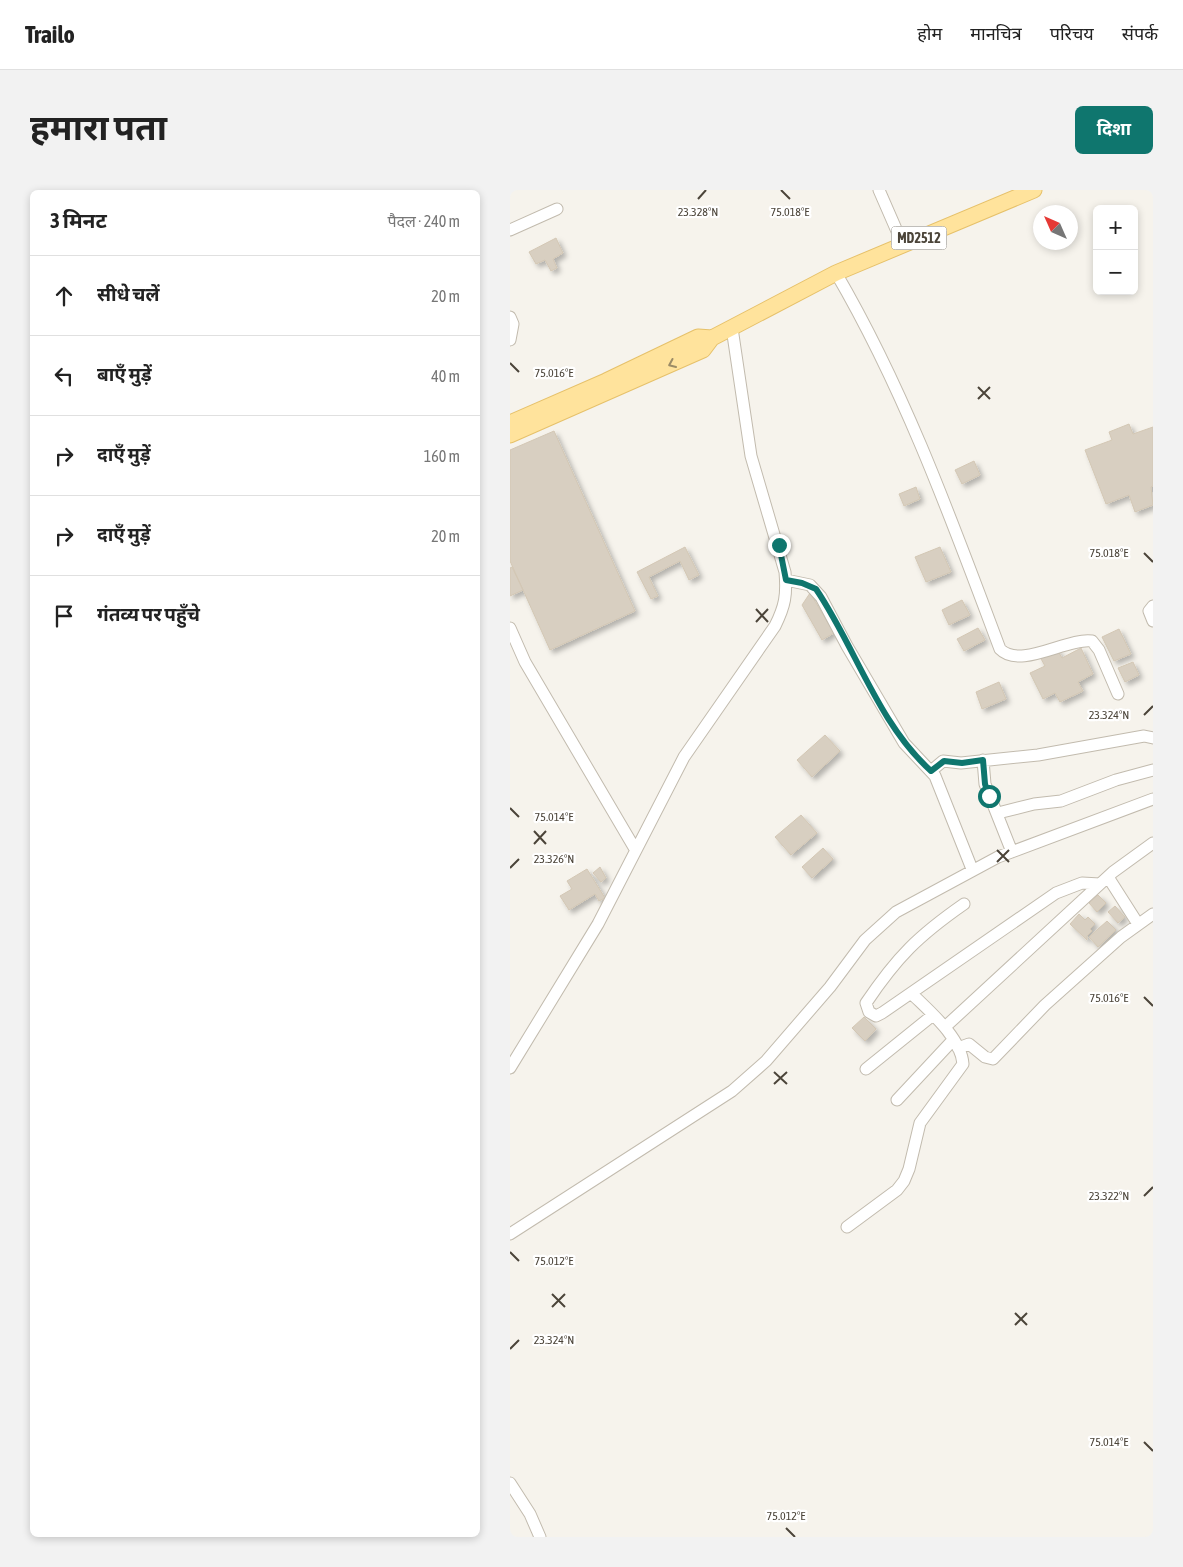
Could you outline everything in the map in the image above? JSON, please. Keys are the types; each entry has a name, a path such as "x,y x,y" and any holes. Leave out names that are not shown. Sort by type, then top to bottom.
{"main road":[{"name":"MD2512","path":"510,435 703,350 712,338 836,273 1034,190"},
{"name":"MD2512","path":"510,423 606,381 698,337 712,338"}],"street":[{"path":"879,190 903,245"},
{"path":"510,230 557,209"},
{"path":"836,273 878,348 907,411 1000,649 1004,653 1012,655 1030,654 1082,641 1092,641 1096,644 1118,694"},
{"path":"510,318 513,324 510,340"},
{"path":"510,1068 598,924 684,757 775,626 784,608 786,580 779,545 751,456 732,328"},
{"path":"786,580 802,583 816,589 899,736 910,751 936,766 1038,755 1144,736 1153,738"},
{"path":"1153,606 1149,611 1153,621"},
{"path":"510,628 525,662 635,849"},
{"path":"983,760 985,784 998,812 1012,852"},
{"path":"936,766 939,784 972,869"},
{"path":"998,812 1034,804 1061,801 1116,780 1153,770"},
{"path":"510,1234 715,1104 766,1061 830,987 865,940 879,926 916,900 972,869 1153,799"},
{"path":"945,1027 1104,880 1153,843"},
{"path":"1104,880 1138,924"},
{"path":"964,904 909,946 888,970 866,1003 866,1008 869,1012 876,1016 1056,893 1082,883 1104,880"},
{"path":"897,1100 956,1044 969,1044 985,1058 993,1059 1045,1005 1121,937 1153,914"},
{"path":"847,1227 893,1193 904,1181 909,1169 920,1123 963,1064 956,1044 945,1027 911,993"},
{"path":"866,1069 933,1015"},
{"path":"510,1483 530,1514 540,1537"}],"building":[{"path":"556,238 563,253 553,259 557,268 551,271 545,260 536,264 529,252"},
{"path":"1129,424 1133,434 1153,427 1153,486 1151,487 1153,505 1135,512 1129,495 1106,504 1085,450 1112,440 1109,432"},
{"path":"554,431 635,611 550,650 510,561 510,450"},
{"path":"974,461 980,475 962,484 955,470"},
{"path":"916,487 920,499 904,506 899,494"},
{"path":"685,547 699,575 689,580 680,561 649,577 658,596 651,599 637,572"},
{"path":"940,547 951,572 926,582 915,557"},
{"path":"512,567 523,590 510,596 510,568"},
{"path":"810,593 834,633 822,640 802,605"},
{"path":"962,600 970,615 949,625 942,610"},
{"path":"978,628 985,640 964,651 957,639"},
{"path":"1119,629 1131,654 1114,661 1102,637"},
{"path":"1081,648 1093,674 1078,682 1083,691 1060,702 1055,693 1043,699 1030,673 1045,666 1040,657 1057,649 1062,658"},
{"path":"1133,662 1139,675 1125,682 1118,668"},
{"path":"999,682 1006,699 982,709 976,692"},
{"path":"825,735 840,751 812,777 797,760"},
{"path":"801,815 817,833 791,855 775,837"},
{"path":"823,848 833,859 812,878 802,867"},
{"path":"600,867 606,878 601,882 593,873"},
{"path":"587,869 605,898 599,901 595,894 569,910 560,896 572,889 567,881"},
{"path":"1098,895 1106,903 1097,912 1089,903"},
{"path":"1115,906 1125,917 1118,923 1108,912"},
{"path":"1079,914 1085,920 1088,917 1095,924 1090,929 1092,931 1087,936 1087,940 1070,924"},
{"path":"1107,921 1116,930 1098,947 1089,937"},
{"path":"864,1017 876,1029 865,1041 852,1028"}],"route":[{"path":"779,545 786,580 810,585 816,589 880,705 910,751 931,771 940,762 944,761 962,763 983,760 985,784 989,796"}]}
